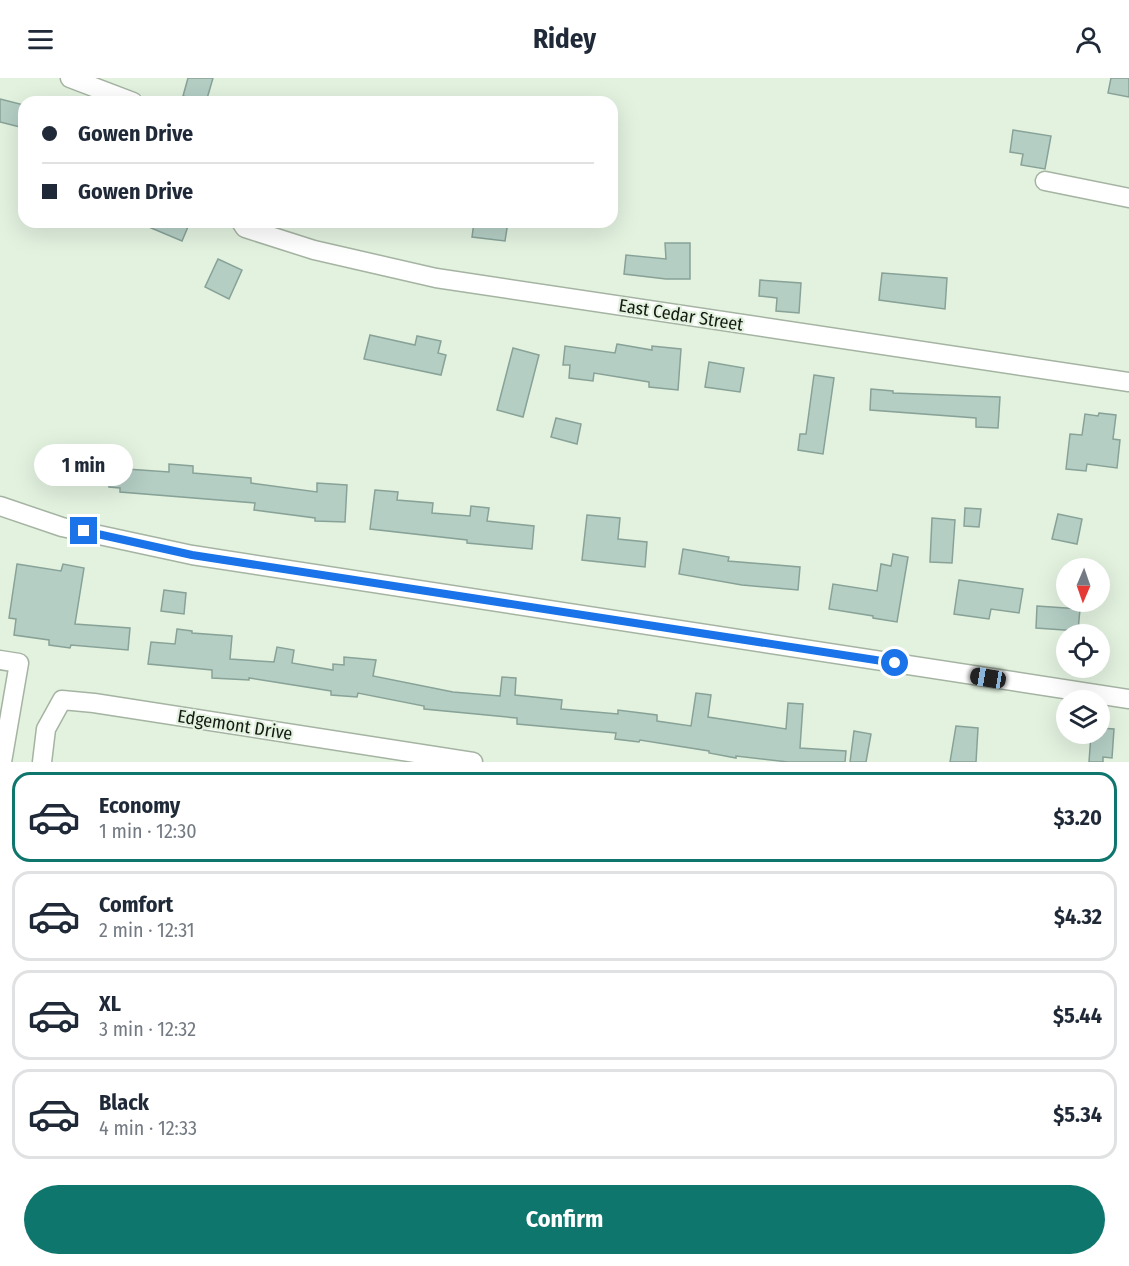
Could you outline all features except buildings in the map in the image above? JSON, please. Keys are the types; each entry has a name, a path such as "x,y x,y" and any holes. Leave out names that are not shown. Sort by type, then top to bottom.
{"street":[{"path":"70,78 117,96"},
{"path":"1045,181 1129,198"},
{"name":"East Cedar Street","path":"245,228 314,250 436,278 1129,382"},
{"path":"0,506 62,527 192,555 1129,699"},
{"path":"0,660 19,663 2,762"},
{"name":"Edgemont Drive","path":"42,762 46,729 62,700 94,703 473,762"}],"route":[{"path":"84,531 192,555 895,663"}]}
